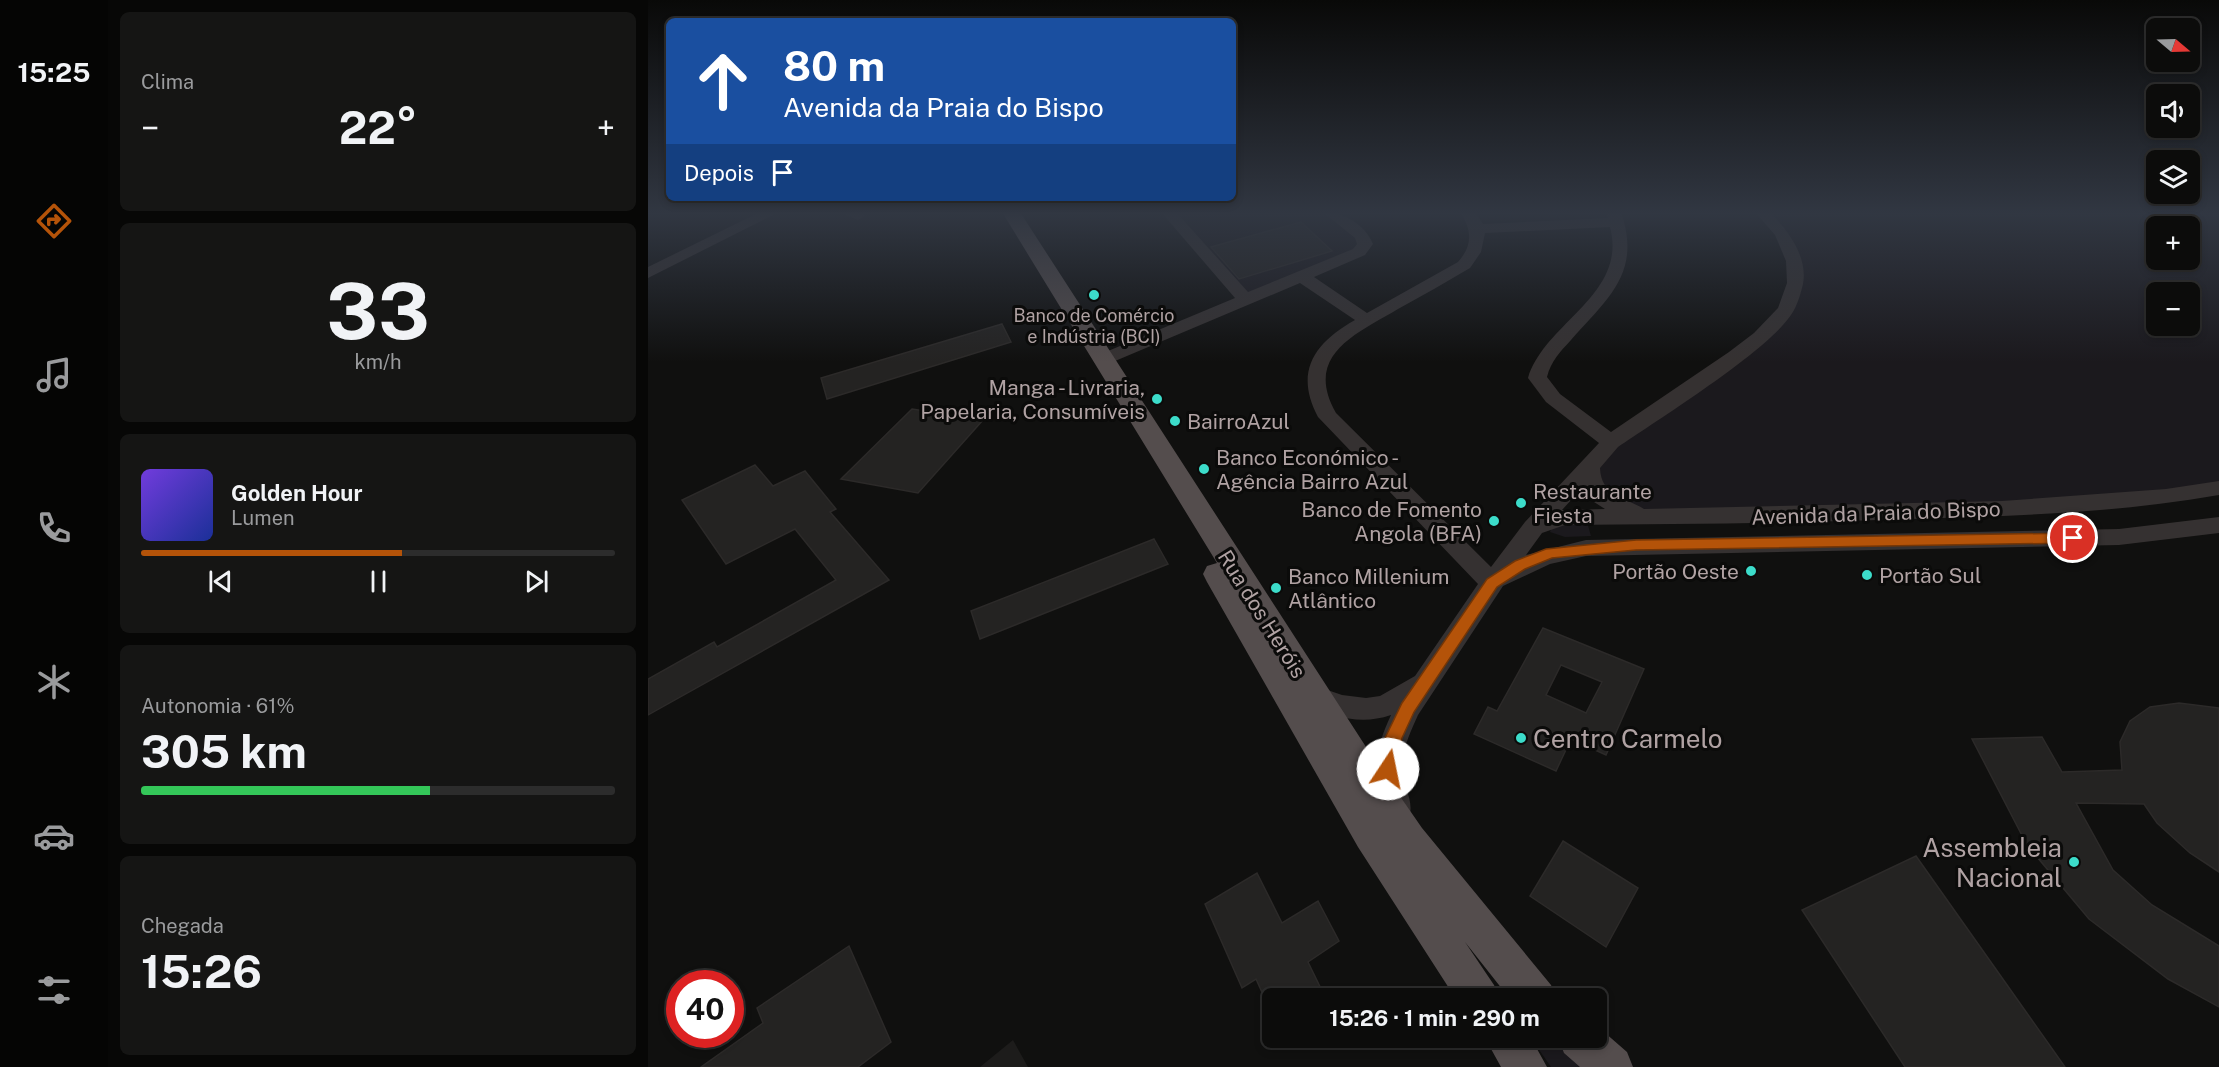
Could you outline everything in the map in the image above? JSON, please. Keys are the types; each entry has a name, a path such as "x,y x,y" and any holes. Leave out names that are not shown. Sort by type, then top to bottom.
{"main road":[{"name":"Rua dos Heróis","path":"1031,262 1371,835 1473,988"},
{"name":"Rua dos Heróis","path":"1042,262 1312,696 1409,840 1527,988"},
{"path":"1513,1048 1526,1067"},
{"path":"1590,1048 1612,1067"}],"street":[{"path":"648,273 671,262"},
{"path":"1212,262 1246,300"},
{"path":"1102,360 1336,262"},
{"path":"1467,262 1342,334 1328,348 1316,374 1317,399 1328,417 1492,583"},
{"path":"1611,442 1553,399 1537,378 1542,361 1607,289 1615,277 1619,262"},
{"path":"1409,840 1390,787 1389,754 1408,708 1426,678 1533,528 1589,464 1611,442 1735,357 1760,337 1786,310 1795,283 1794,262"},
{"path":"1303,277 1367,320"},
{"path":"1589,464 1590,482 1596,493 1614,505 1647,517"},
{"name":"Avenida da Praia do Bispo","path":"1533,528 1548,520 1565,517 1647,517 2062,506 2166,497 2219,488"},
{"path":"1616,517 1609,523 1608,531 1611,538 1621,546"},
{"name":"Avenida da Praia do Bispo","path":"1492,583 1520,565 1551,553 1621,546 2096,538 2213,527"},
{"path":"1312,696 1344,708 1365,711 1395,703 1426,678"}],"shaded area":[{"path":"1212,262 1327,262 1246,300"},
{"path":"1790,262 2146,262 2146,270 2200,270 2200,262 2219,262 2219,488 2166,497 1647,517 1590,482 1611,442 1785,311 1796,272"},
{"path":"1587,522 1591,536 1565,537 1550,532 1552,526"},
{"path":"1013,1040 1028,1067 980,1067"},
{"path":"1538,1048 1562,1048 1584,1067 1551,1067"}],"building":[{"path":"1224,262 1296,262 1239,279"},
{"path":"1002,324 1011,342 827,399 821,378"},
{"path":"912,409 983,420 918,493 841,479"},
{"path":"755,465 773,486 805,471 836,509 830,512 889,580 648,715 648,679 714,642 717,647 836,580 795,529 726,564 682,500"},
{"path":"1154,539 1168,564 980,639 971,611"},
{"path":"1543,628 1644,669 1606,755 1571,739 1556,771 1474,734 1488,707 1497,711","holes":["1561,665 1602,682 1586,713 1546,695"]},
{"name":"Assembleia Nacional","path":"2179,703 2219,708 2219,872 2190,853 2157,823 2144,804 2076,803 2113,870 2152,905 2219,946 2219,1007 2168,979 2089,919 2027,845 1972,739 2042,737 2062,772 2122,770 2120,742 2130,721 2150,707"},
{"path":"1563,841 1638,888 1606,947 1530,896"},
{"path":"1916,856 2065,1067 1905,1067 1802,910"},
{"path":"1257,873 1282,923 1318,901 1339,941 1308,962 1321,988 1262,988 1262,992 1256,979 1242,988 1205,904"},
{"path":"849,946 891,1042 858,1067 701,1067 728,1048 744,1048 744,1036 763,1023 757,1008"}],"place":[{"name":"Banco de Comércio e Indústria (BCI)","path":"1094,295"},
{"name":"Manga - Livraria, Papelaria, Consumíveis","path":"1157,399"},
{"name":"BairroAzul","path":"1175,421"},
{"name":"Banco Económico - Agência Bairro Azul","path":"1204,469"},
{"name":"Restaurante Fiesta","path":"1521,503"},
{"name":"Banco de Fomento Angola (BFA)","path":"1494,521"},
{"name":"Portão Oeste","path":"1751,571"},
{"name":"Portão Sul","path":"1867,575"},
{"name":"Banco Millenium Atlântico","path":"1276,588"},
{"name":"Centro Carmelo","path":"1521,738"},
{"name":"Assembleia Nacional","path":"2074,862"}],"route":[{"path":"1388,769 1389,754 1394,738 1408,708 1492,583 1520,565 1551,553 1636,545 2073,538"}]}
